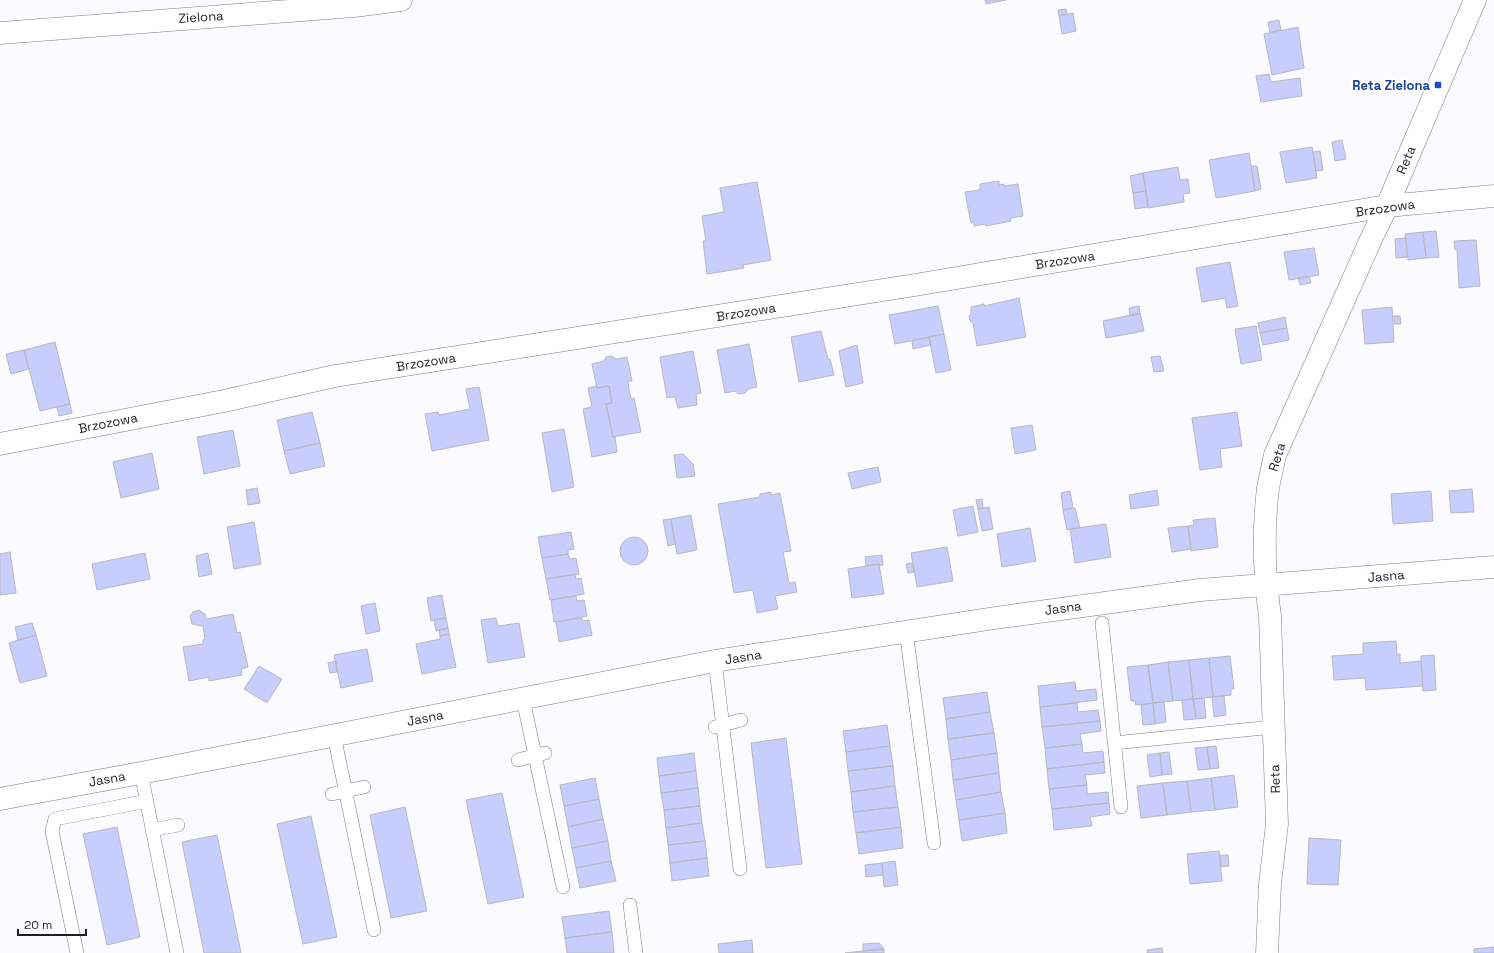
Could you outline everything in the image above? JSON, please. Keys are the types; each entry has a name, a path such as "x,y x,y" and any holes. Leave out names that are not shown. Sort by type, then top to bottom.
{"street":[{"name":"Zielona","path":"0,32 354,6 401,0"},
{"name":"Reta","path":"1267,953 1270,884 1277,824 1270,616 1266,585 1265,524 1268,487 1275,455 1372,236 1387,206 1475,0"},
{"name":"Brzozowa","path":"0,444 224,402 335,376 923,284 1387,206 1494,196"},
{"name":"Jasna","path":"0,799 715,661 995,618 1200,590 1494,567"}],"lane":[{"path":"1102,623 1121,807"},
{"path":"906,632 934,843"},
{"path":"715,661 719,726 740,869"},
{"path":"523,699 540,755 563,887"},
{"path":"719,726 741,720"},
{"path":"1114,743 1273,727"},
{"path":"334,735 374,930"},
{"path":"518,760 540,755"},
{"path":"141,773 177,953"},
{"path":"332,794 364,787"},
{"path":"77,953 52,831 55,819 147,801"},
{"path":"152,830 178,825"},
{"path":"630,905 636,953"}],"building":[{"path":"985,0 1006,0 986,4"},
{"path":"1066,9 1067,14 1059,16 1058,10"},
{"path":"1073,13 1076,31 1062,34 1059,16"},
{"path":"1279,20 1281,30 1270,32 1268,22"},
{"path":"1298,27 1304,68 1272,75 1264,34"},
{"path":"1269,74 1271,82 1300,78 1302,96 1261,102 1256,76"},
{"path":"1342,140 1346,159 1335,161 1332,142"},
{"path":"1312,147 1317,178 1286,183 1280,152"},
{"path":"1320,151 1323,170 1316,171 1313,152"},
{"path":"1249,153 1255,191 1216,198 1209,160"},
{"path":"1251,166 1257,166 1261,189 1255,191"},
{"path":"1178,167 1180,180 1188,179 1190,193 1183,194 1184,202 1148,208 1143,173"},
{"path":"1143,173 1146,191 1133,193 1130,176"},
{"path":"999,181 999,185 1004,184 1004,186 1018,184 1023,216 1010,218 1011,221 986,226 985,224 974,226 974,222 971,223 965,192 980,190 980,184"},
{"path":"757,182 771,260 743,265 744,268 707,274 703,241 706,241 702,216 724,212 720,188"},
{"path":"1146,191 1148,207 1135,209 1133,193"},
{"path":"1436,231 1439,257 1426,258 1423,232"},
{"path":"1423,232 1426,258 1408,260 1405,234"},
{"path":"1406,238 1407,257 1396,258 1395,239"},
{"path":"1476,240 1480,286 1459,288 1457,249 1455,250 1454,241"},
{"path":"1314,248 1319,275 1289,280 1284,252"},
{"path":"1230,262 1238,306 1227,308 1225,298 1202,302 1196,268"},
{"path":"1309,276 1311,283 1300,285 1298,278"},
{"path":"1019,298 1026,337 977,346 973,323 970,321 969,316 971,314 971,307 984,304 984,306"},
{"path":"938,306 944,334 895,344 889,315"},
{"path":"1139,306 1140,314 1130,316 1129,308"},
{"path":"1392,307 1394,342 1365,344 1362,310"},
{"path":"1140,313 1144,331 1106,338 1103,321"},
{"path":"1394,316 1400,316 1401,324 1394,324"},
{"path":"1285,317 1287,328 1260,333 1258,323"},
{"path":"1256,326 1262,360 1241,364 1235,329"},
{"path":"1287,328 1289,340 1263,345 1260,333"},
{"path":"821,331 828,359 830,359 834,375 799,382 791,337"},
{"path":"944,334 951,370 936,373 929,337"},
{"path":"929,337 931,345 913,349 912,341"},
{"path":"55,342 70,404 40,411 24,350"},
{"path":"749,344 757,387 748,389 745,393 739,394 735,391 725,393 717,350"},
{"path":"857,345 863,383 846,387 839,351"},
{"path":"24,350 29,369 11,374 6,354"},
{"path":"693,351 701,393 696,394 697,405 678,408 675,397 667,398 660,357"},
{"path":"612,356 616,359 627,357 632,381 628,381 629,390 631,399 634,398 641,432 613,437 606,404 612,403 609,386 597,388 592,364 604,361 606,357"},
{"path":"1160,356 1164,371 1154,372 1151,357"},
{"path":"597,386 597,388 609,386 612,403 606,404 613,437 615,437 617,452 592,457 583,409 592,407 588,388"},
{"path":"479,387 489,440 432,451 425,414 438,412 439,415 470,409 466,389"},
{"path":"70,404 72,413 59,416 57,407"},
{"path":"312,412 320,443 284,451 277,420"},
{"path":"1237,412 1242,446 1220,449 1222,467 1200,470 1192,418"},
{"path":"1032,425 1036,450 1015,454 1011,428"},
{"path":"564,429 574,487 552,492 542,433"},
{"path":"233,430 240,466 204,474 197,437"},
{"path":"320,443 325,466 290,474 284,451"},
{"path":"152,453 159,489 121,498 113,462"},
{"path":"683,454 693,464 695,476 677,478 674,455"},
{"path":"878,467 881,482 852,489 848,473"},
{"path":"257,488 260,503 248,505 246,490"},
{"path":"1472,489 1474,512 1451,513 1449,491"},
{"path":"1157,490 1159,505 1131,509 1129,495"},
{"path":"1070,491 1073,508 1063,510 1061,493"},
{"path":"1431,491 1433,521 1393,524 1391,494"},
{"path":"771,492 771,495 780,493 791,551 783,552 789,583 795,582 797,592 775,596 778,609 757,613 753,590 734,593 718,504 760,497 760,494"},
{"path":"982,499 983,508 978,509 976,500"},
{"path":"973,506 978,532 958,536 953,510"},
{"path":"989,507 993,529 982,531 978,509"},
{"path":"1075,508 1080,528 1067,530 1063,510"},
{"path":"691,515 697,550 677,554 671,519"},
{"path":"1215,518 1218,547 1191,551 1188,526 1194,525 1193,520"},
{"path":"671,519 675,544 668,546 663,520"},
{"path":"254,522 261,564 234,569 227,527"},
{"path":"1106,524 1111,557 1075,563 1070,529"},
{"path":"1188,526 1191,549 1172,552 1168,528"},
{"path":"1030,528 1036,561 1002,567 997,534"},
{"path":"571,532 574,549 568,550 568,554 542,558 538,537"},
{"path":"634,537 644,541 648,551 644,561 634,565 624,561 620,551 624,541"},
{"path":"947,547 953,581 917,587 911,553"},
{"path":"10,552 16,593 0,595 0,554"},
{"path":"145,553 150,579 97,590 92,564"},
{"path":"208,553 212,574 199,577 196,556"},
{"path":"568,554 570,559 576,558 579,574 546,579 542,558"},
{"path":"882,555 883,565 879,566 879,564 866,566 865,557"},
{"path":"912,563 914,572 908,573 906,564"},
{"path":"879,564 884,594 852,598 848,569"},
{"path":"575,574 576,579 581,578 584,594 550,600 546,579"},
{"path":"442,595 446,618 431,621 427,598"},
{"path":"576,596 577,601 584,600 587,616 554,622 551,600"},
{"path":"375,603 380,631 366,634 361,606"},
{"path":"199,610 205,614 206,619 233,614 237,633 240,632 248,667 241,669 242,675 209,681 209,677 189,681 183,647 203,644 203,640 205,639 203,626 192,624 190,616 193,612"},
{"path":"446,618 448,628 436,631 434,620"},
{"path":"496,618 498,626 519,623 525,657 488,663 481,620"},
{"path":"582,618 582,621 589,620 592,635 559,642 556,622"},
{"path":"32,623 36,635 18,640 15,627"},
{"path":"448,628 449,634 440,636 439,630"},
{"path":"449,634 456,667 422,674 416,644 440,639 440,636"},
{"path":"36,635 47,676 20,683 9,643"},
{"path":"1396,641 1397,655 1400,654 1400,663 1421,661 1423,686 1366,690 1365,678 1334,680 1332,656 1363,654 1363,643"},
{"path":"367,649 373,681 341,688 334,655"},
{"path":"1434,655 1436,690 1423,691 1421,656"},
{"path":"1230,656 1234,689 1231,689 1231,695 1213,697 1209,658"},
{"path":"1209,658 1213,697 1193,699 1189,660"},
{"path":"1189,660 1193,699 1173,701 1168,662"},
{"path":"336,661 337,672 330,673 328,663"},
{"path":"1168,662 1173,701 1153,703 1148,665"},
{"path":"1148,665 1153,703 1136,705 1135,701 1131,701 1127,667"},
{"path":"259,666 282,679 267,703 244,689"},
{"path":"1075,682 1076,691 1096,689 1097,700 1040,707 1038,686"},
{"path":"987,692 990,712 946,719 943,698"},
{"path":"1224,696 1226,715 1214,717 1212,697"},
{"path":"1204,698 1206,718 1196,719 1193,699"},
{"path":"1193,699 1196,719 1184,720 1182,700"},
{"path":"1164,702 1166,722 1155,724 1153,703"},
{"path":"1077,703 1078,712 1098,710 1100,721 1042,727 1040,707"},
{"path":"1153,703 1155,724 1143,725 1141,705"},
{"path":"990,712 994,733 948,739 946,719"},
{"path":"1100,721 1101,731 1080,734 1082,744 1045,748 1042,727"},
{"path":"887,725 890,746 846,752 843,731"},
{"path":"994,733 997,753 951,760 948,739"},
{"path":"786,738 802,864 766,868 751,743"},
{"path":"1082,744 1083,753 1103,751 1104,762 1047,769 1045,748"},
{"path":"890,746 893,766 848,771 846,752"},
{"path":"1216,746 1219,768 1210,769 1207,747"},
{"path":"1207,747 1210,769 1198,770 1195,748"},
{"path":"1169,752 1172,774 1162,775 1160,753"},
{"path":"694,753 696,771 659,776 657,758"},
{"path":"997,753 999,773 953,780 951,760"},
{"path":"1160,753 1162,775 1150,777 1147,755"},
{"path":"1104,762 1105,773 1085,775 1087,785 1049,789 1047,769"},
{"path":"893,766 895,786 851,792 848,771"},
{"path":"696,771 698,788 661,793 659,776"},
{"path":"999,773 1001,792 956,800 953,780"},
{"path":"1234,775 1238,807 1215,810 1211,778"},
{"path":"595,778 599,799 564,806 560,785"},
{"path":"1211,778 1215,810 1191,812 1187,781"},
{"path":"1187,781 1191,812 1167,815 1163,783"},
{"path":"1163,783 1167,815 1141,818 1137,786"},
{"path":"1087,785 1087,794 1108,792 1109,803 1052,809 1049,789"},
{"path":"895,786 898,807 853,812 851,792"},
{"path":"698,788 700,806 664,810 661,793"},
{"path":"1001,792 1005,813 959,820 956,800"},
{"path":"502,793 524,897 488,904 466,800"},
{"path":"599,799 603,819 568,827 564,806"},
{"path":"1109,803 1110,814 1090,817 1092,826 1054,830 1052,809"},
{"path":"700,806 702,823 666,828 664,810"},
{"path":"405,807 427,911 391,918 370,815"},
{"path":"898,807 901,827 856,833 853,812"},
{"path":"1005,813 1007,833 962,841 959,820"},
{"path":"311,816 337,937 303,944 277,824"},
{"path":"603,819 608,841 572,848 568,827"},
{"path":"702,823 705,841 668,845 666,828"},
{"path":"117,827 140,937 107,945 83,834"},
{"path":"901,827 903,848 859,854 856,833"},
{"path":"217,835 241,953 204,953 182,842"},
{"path":"1309,838 1341,840 1338,885 1307,884"},
{"path":"608,841 611,861 576,868 572,848"},
{"path":"705,841 707,858 670,863 668,845"},
{"path":"1219,851 1222,881 1190,884 1187,854"},
{"path":"1220,855 1228,855 1229,866 1221,867"},
{"path":"707,858 709,876 672,881 670,863"},
{"path":"611,861 616,881 580,888 576,868"},
{"path":"895,861 898,885 884,887 882,863"},
{"path":"882,863 883,875 866,877 865,865"},
{"path":"609,911 612,932 565,938 562,917"},
{"path":"612,932 614,953 567,953 565,938"},
{"path":"752,940 753,953 719,953 718,944"},
{"path":"879,943 884,949 863,951 863,944"},
{"path":"1494,947 1494,953 1474,953 1474,949"},
{"path":"1162,948 1163,953 1147,953 1147,950"},
{"path":"884,949 884,953 845,953 863,951"}],"place":[{"name":"Reta Zielona","path":"1438,85"}]}
